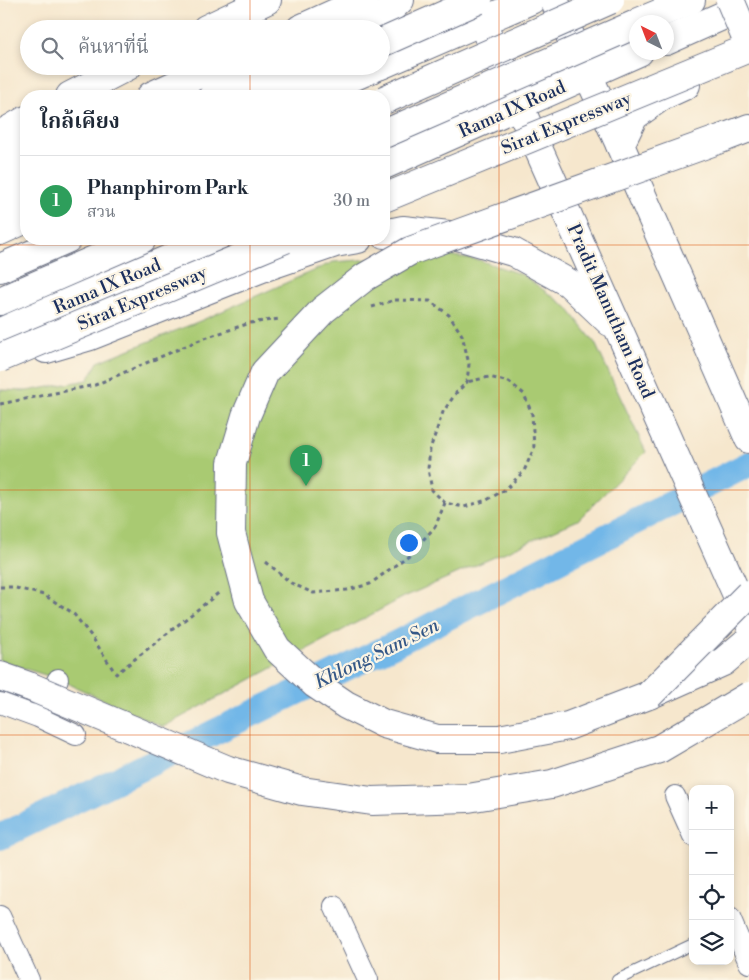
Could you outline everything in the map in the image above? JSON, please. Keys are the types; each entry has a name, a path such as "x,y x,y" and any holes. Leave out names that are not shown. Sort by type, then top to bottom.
{"main road":[{"path":"225,20 267,0"},
{"path":"320,20 364,0"},
{"path":"379,20 400,0"},
{"path":"390,40 477,7 531,0"},
{"path":"554,0 749,439"},
{"path":"390,97 610,0"},
{"name":"Rama IX Road","path":"656,15 691,0"},
{"path":"730,0 749,47"},
{"path":"674,37 749,4"},
{"path":"390,60 477,7"},
{"name":"Pradit Manutham Road","path":"477,7 519,106 749,622"},
{"name":"Rama IX Road","path":"390,131 629,27"},
{"name":"Sirat Expressway","path":"390,196 749,47"},
{"name":"Rama IX Road","path":"390,162 629,57"},
{"path":"620,145 634,116 662,96 749,57"},
{"path":"82,90 111,75"},
{"path":"164,90 197,75"},
{"path":"226,90 259,75"},
{"path":"277,90 310,75"},
{"path":"323,90 359,75"},
{"path":"0,135 20,123"},
{"path":"749,128 410,251 365,277 323,310 265,372 246,416 232,463 230,533 249,601 277,649 315,684 346,705 384,724 437,739 499,740 568,726 649,695 723,662 749,640"},
{"path":"0,164 20,155"},
{"path":"0,191 20,183"},
{"path":"0,215 20,206"},
{"path":"0,231 20,223"},
{"path":"390,233 403,230 458,236 513,252 569,283 620,332"},
{"path":"0,268 53,245"},
{"name":"Rama IX Road","path":"0,301 128,245"},
{"name":"Rama IX Road","path":"0,332 178,248 190,245"},
{"name":"Sirat Expressway","path":"0,358 271,245"},
{"path":"0,344 11,348 42,350 82,339 262,268 329,245"},
{"path":"649,695 749,594"},
{"path":"0,676 228,770 302,791 372,802 468,798 552,784 659,749 749,696"}],"street":[{"path":"38,718 58,679"},
{"path":"0,703 76,735"},
{"path":"675,796 690,830"},
{"path":"334,906 368,980"},
{"path":"0,916 29,980"},
{"path":"734,929 749,963"}],"lane":[{"path":"617,980 689,946"}],"path":[{"path":"445,504 464,507 487,500 506,489 524,471 534,448 532,414 524,394 509,382 489,376 467,382"}],"green space":[{"path":"441,254 479,260 523,275 567,307 595,343 646,452 578,520 404,597 163,727 58,679 0,661 0,390 27,391 88,380 98,362 200,321 333,262"}],"waterway":[{"name":"Khlong Sam Sen","path":"0,837 399,642 749,464"}],"place":[{"name":"Phanphirom Park","path":"306,486"}]}
